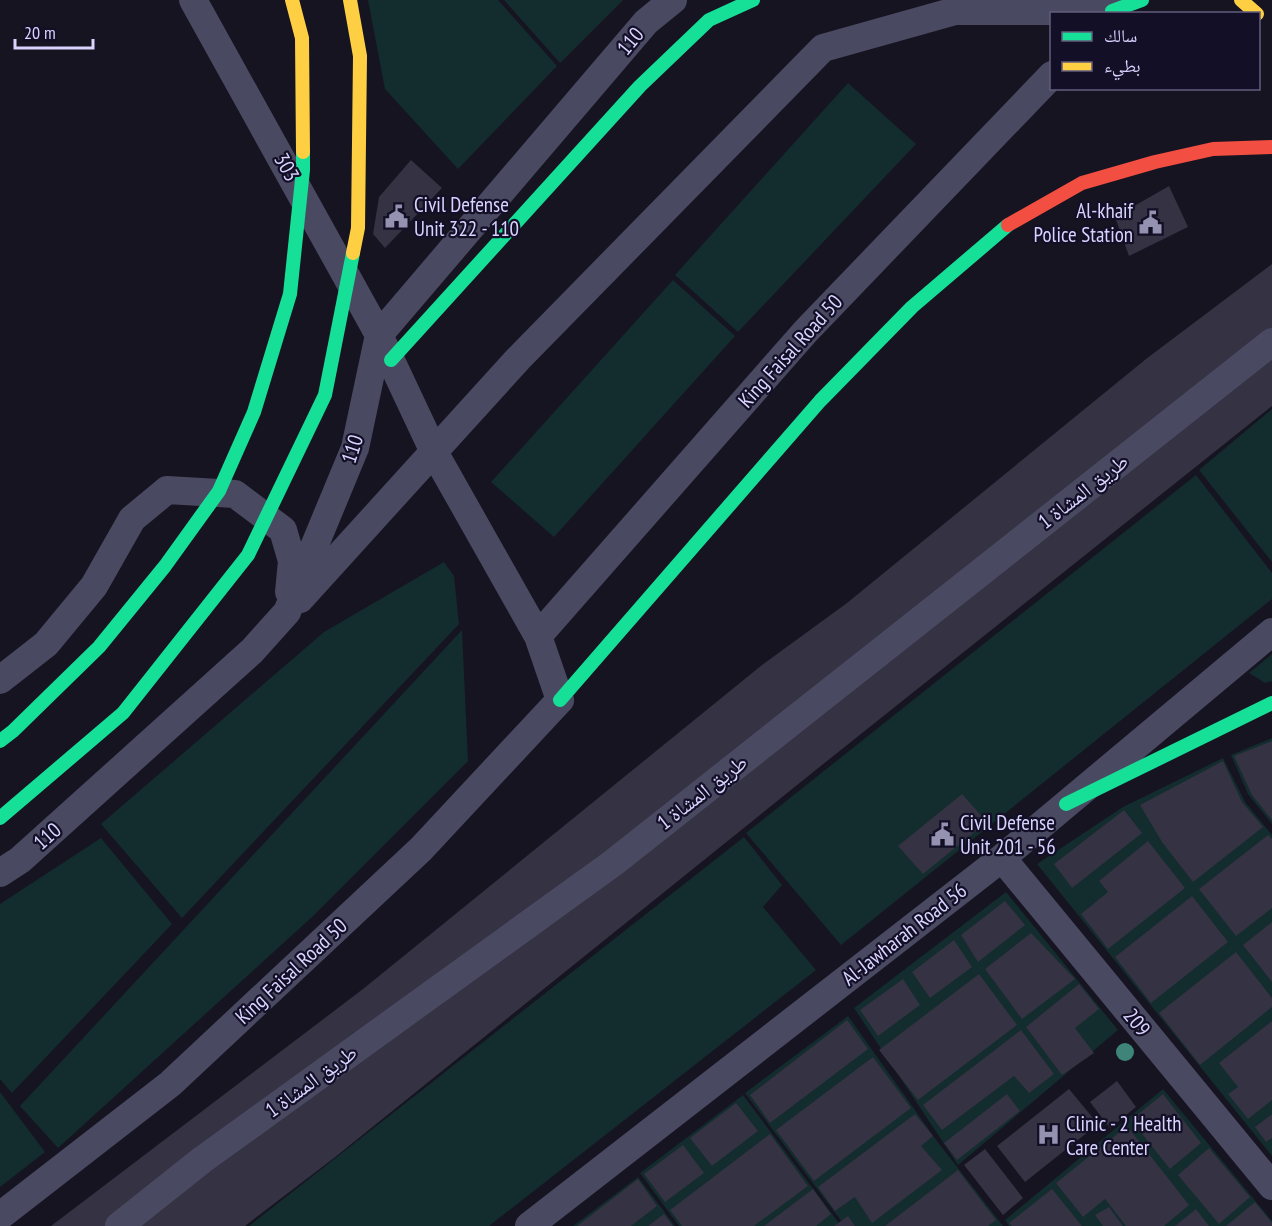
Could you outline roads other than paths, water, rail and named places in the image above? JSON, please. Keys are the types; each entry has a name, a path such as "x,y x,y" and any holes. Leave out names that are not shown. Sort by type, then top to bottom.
{"main road":[{"path":"0,741 99,647 165,566 219,491 254,412 290,294 303,170 302,38 292,0"},
{"path":"0,818 123,713 248,555 325,395 358,228 360,56 350,0"},
{"path":"391,360 640,86 708,20 753,0"},
{"path":"1114,8 1142,0"},
{"path":"1232,0 1254,11"},
{"path":"560,700 820,401 912,307 1012,222 1082,183 1155,162 1213,149 1272,147"},
{"path":"1066,804 1272,703"}],"street":[{"name":"303","path":"193,0 379,334 434,452 538,636 560,700"},
{"name":"110","path":"0,873 20,861 252,651 287,612 355,448 379,334 646,22 674,0"},
{"path":"287,612 518,359 823,48 954,5 1114,8"},
{"name":"King Faisal Road 50","path":"538,636 806,331 1050,77"},
{"name":"طريق المشاة 1","path":"120,1226 202,1160 613,863 1272,342"},
{"path":"0,680 46,644 94,586 132,519 167,490 235,494 283,530 292,561 287,612"},
{"name":"Al-Jawharah Road 56","path":"529,1226 1002,858 1272,632"},
{"name":"King Faisal Road 50","path":"0,1216 170,1084 421,849 560,700"},
{"name":"209","path":"1002,858 1272,1186"}],"place":[{"name":"Civil Defense Unit 322 - 110","path":"396,216"},
{"name":"Al-khaif Police Station","path":"1151,222"},
{"name":"Civil Defense Unit 201 - 56","path":"942,834"},
{"name":"Clinic - 2 Health Care Center","path":"1048,1135"}]}
